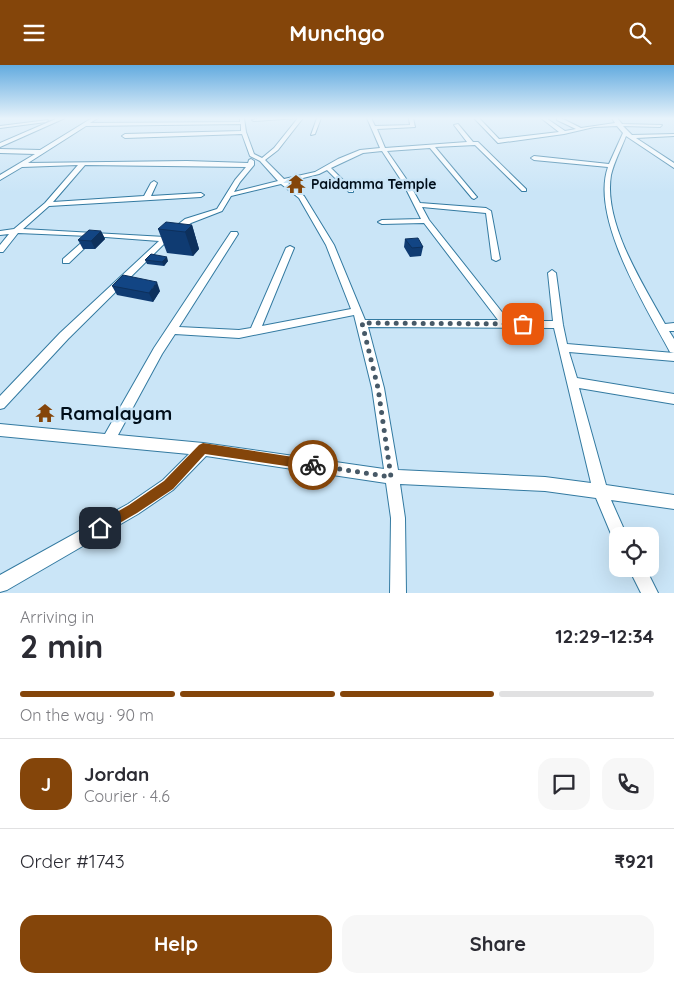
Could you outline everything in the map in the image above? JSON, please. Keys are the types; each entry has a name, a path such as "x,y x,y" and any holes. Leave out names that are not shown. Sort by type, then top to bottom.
{"street":[{"path":"0,178 55,143"},
{"path":"249,143 255,160 302,197 330,245 362,323 378,388 398,518 398,593"},
{"path":"0,404 71,329 165,239 188,221 220,210 237,181 255,160 276,149 281,143"},
{"path":"380,143 406,183 426,221 506,324"},
{"path":"473,143 524,190"},
{"path":"228,195 317,173 362,151 477,143"},
{"path":"625,143 608,176 607,200 618,239 674,349"},
{"path":"640,143 674,166"},
{"path":"431,146 474,197"},
{"path":"0,151 40,152"},
{"path":"534,158 612,166"},
{"path":"20,165 187,163 255,160"},
{"path":"0,250 16,231 47,204 83,163"},
{"path":"327,167 351,191"},
{"path":"146,199 154,183"},
{"path":"47,204 201,195"},
{"path":"418,205 481,209 489,212 496,259"},
{"path":"382,222 426,221"},
{"path":"0,233 16,231 165,239"},
{"path":"66,261 94,234"},
{"path":"109,439 158,351 234,235"},
{"path":"254,332 290,248"},
{"path":"552,273 558,325 572,382 601,493 615,527"},
{"path":"173,330 239,334 357,311"},
{"path":"362,323 558,325"},
{"path":"663,328 674,327"},
{"path":"564,349 674,357"},
{"path":"572,382 674,399"},
{"path":"0,430 203,449 391,477 545,483 601,493 674,502"},
{"path":"0,586 133,509 168,485 203,449"},
{"path":"641,577 650,593"}],"building":[{"path":"166,222 192,225 185,232 158,229"},
{"path":"89,230 101,231 91,241 78,240"},
{"path":"418,238 423,247 412,248 405,239"},
{"path":"151,254 167,257 162,262 145,260"},
{"path":"123,275 157,282 149,293 112,286"}],"way so far":[{"path":"313,465 391,477 378,388 362,323 523,324"}],"place":[{"name":"Paidamma Temple","path":"296,184"},
{"name":"Ramalayam","path":"45,413"}],"route":[{"path":"100,528 133,509 168,485 203,449 313,465"}]}
